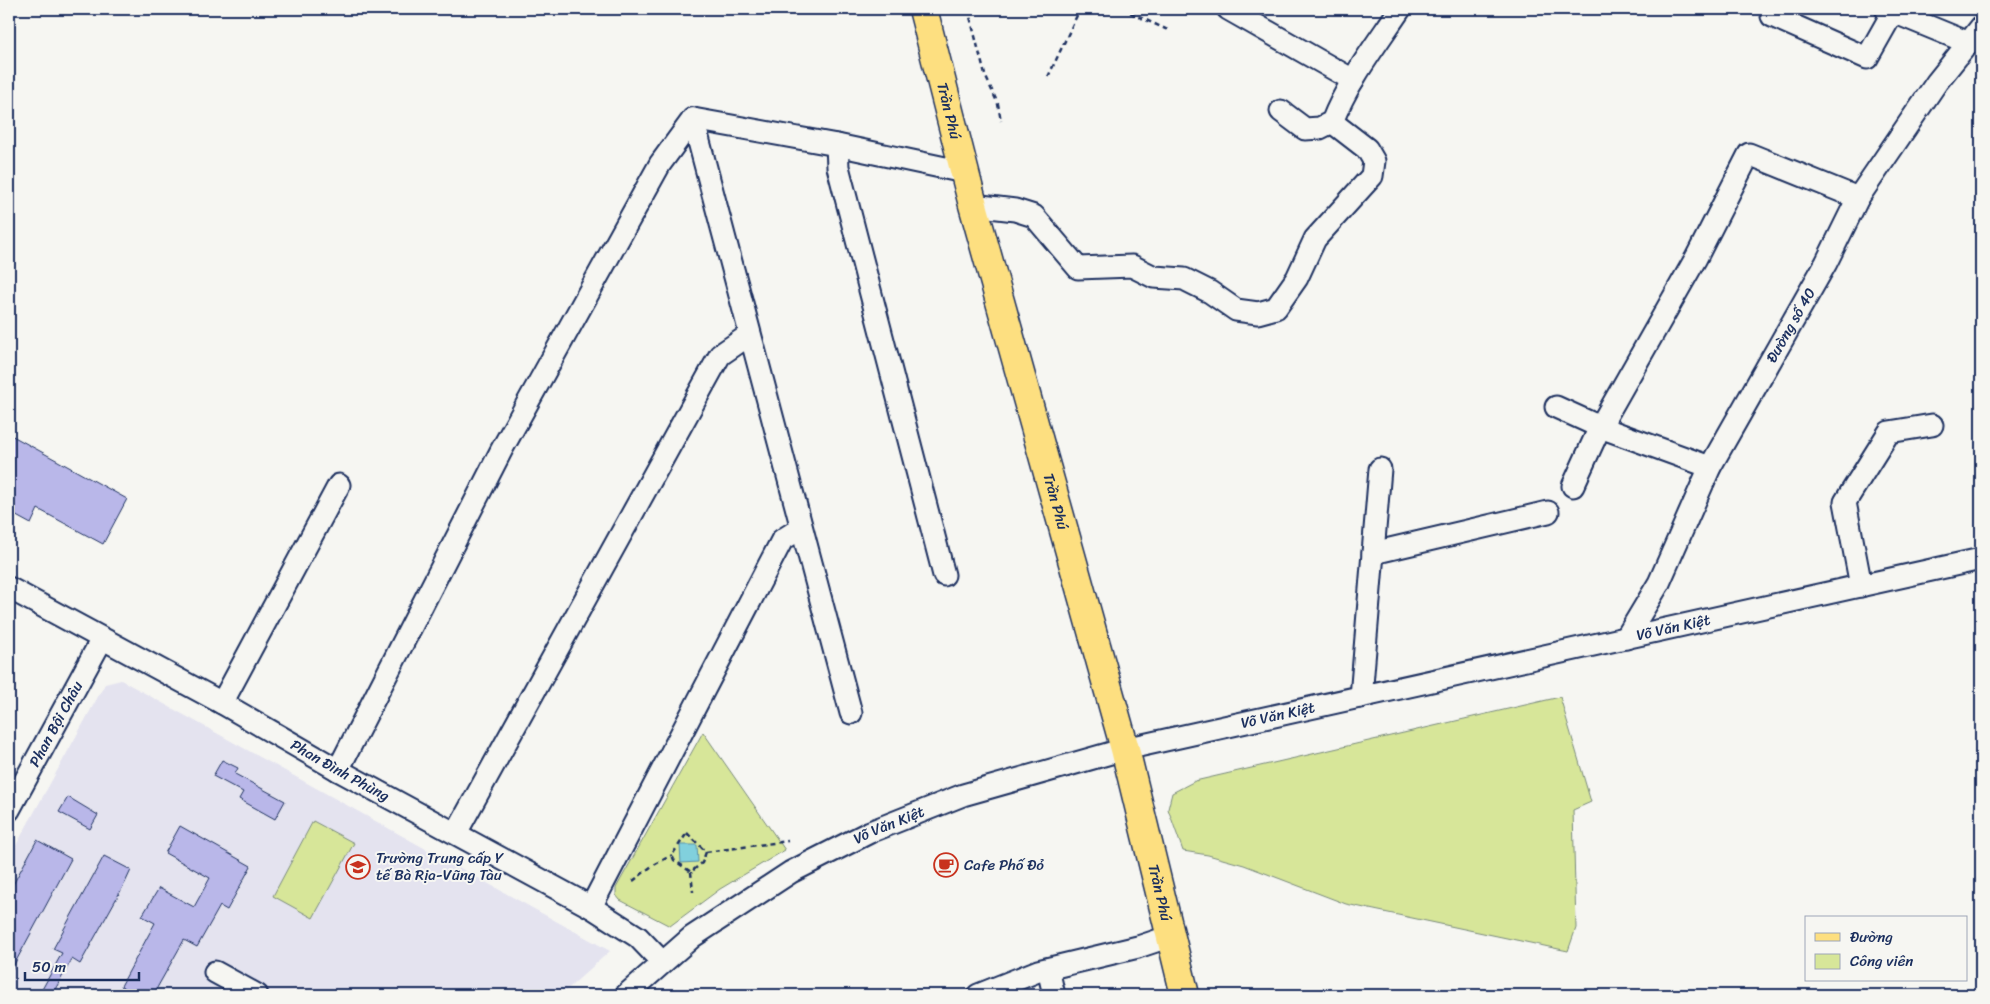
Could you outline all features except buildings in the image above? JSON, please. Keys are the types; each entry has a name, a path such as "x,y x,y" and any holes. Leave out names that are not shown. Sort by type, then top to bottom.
{"main road":[{"name":"Trần Phú","path":"923,9 973,205 1125,749 1185,995"}],"street":[{"path":"1228,9 1353,80"},
{"path":"1281,111 1304,129 1320,128 1332,122 1339,103 1400,9"},
{"path":"1772,16 1867,58 1889,10 1975,35"},
{"name":"Đường số 40","path":"1626,638 1658,583 1710,467 1826,263 1858,198 1937,82 1975,35"},
{"path":"693,119 838,145 964,172"},
{"path":"693,119 851,713"},
{"path":"338,770 502,449 660,164 693,119"},
{"path":"973,205 1015,210 1034,216 1078,268 1132,266 1154,277 1184,279 1210,292 1236,310 1258,313 1276,308 1301,271 1316,239 1372,176 1374,161 1367,149 1332,122"},
{"path":"838,145 838,167 944,574"},
{"path":"1573,486 1600,427 1696,258 1749,154 1858,198"},
{"path":"456,833 720,355 749,335"},
{"path":"1556,408 1600,427 1710,467"},
{"path":"1862,586 1845,502 1889,432 1932,425"},
{"path":"1360,697 1380,469"},
{"path":"222,703 339,485"},
{"path":"1373,553 1548,512"},
{"path":"591,907 782,540 801,528"},
{"name":"Võ Văn Kiệt","path":"626,995 692,937 791,872 870,832 963,795 1125,749 1981,559"},
{"name":"Phan Đình Phùng","path":"9,588 222,703 338,770 591,907 638,937 662,962"},
{"name":"Phan Bội Châu","path":"9,810 102,639"},
{"path":"978,995 1048,969 1138,947 1171,936"},
{"path":"1048,969 1054,995"},
{"path":"215,972 257,995"}],"path":[{"path":"968,9 985,75 998,104 1001,121"},
{"path":"1048,77 1080,9"},
{"path":"1122,9 1170,31"},
{"path":"633,881 652,866 672,854 687,833 706,852"},
{"path":"706,852 788,841"},
{"path":"691,872 702,863 706,852"},
{"path":"672,854 674,860 691,872 693,892"}],"shaded area":[{"path":"121,680 610,951 561,995 9,995 9,858 105,684"}],"green space":[{"path":"1560,697 1591,802 1573,810 1576,928 1568,951 1346,904 1244,865 1208,855 1183,851 1168,809 1172,793 1195,781"},
{"path":"703,732 785,850 720,889 670,926 620,900 616,895 616,888"},
{"path":"313,821 354,843 313,918 273,896"}],"water":[{"path":"680,845 697,845 698,862 681,863"}],"place":[{"name":"Cafe Phố Đỏ","path":"946,865"},
{"name":"Trường Trung cấp Y tế Bà Rịa-Vũng Tàu","path":"358,867"}]}
